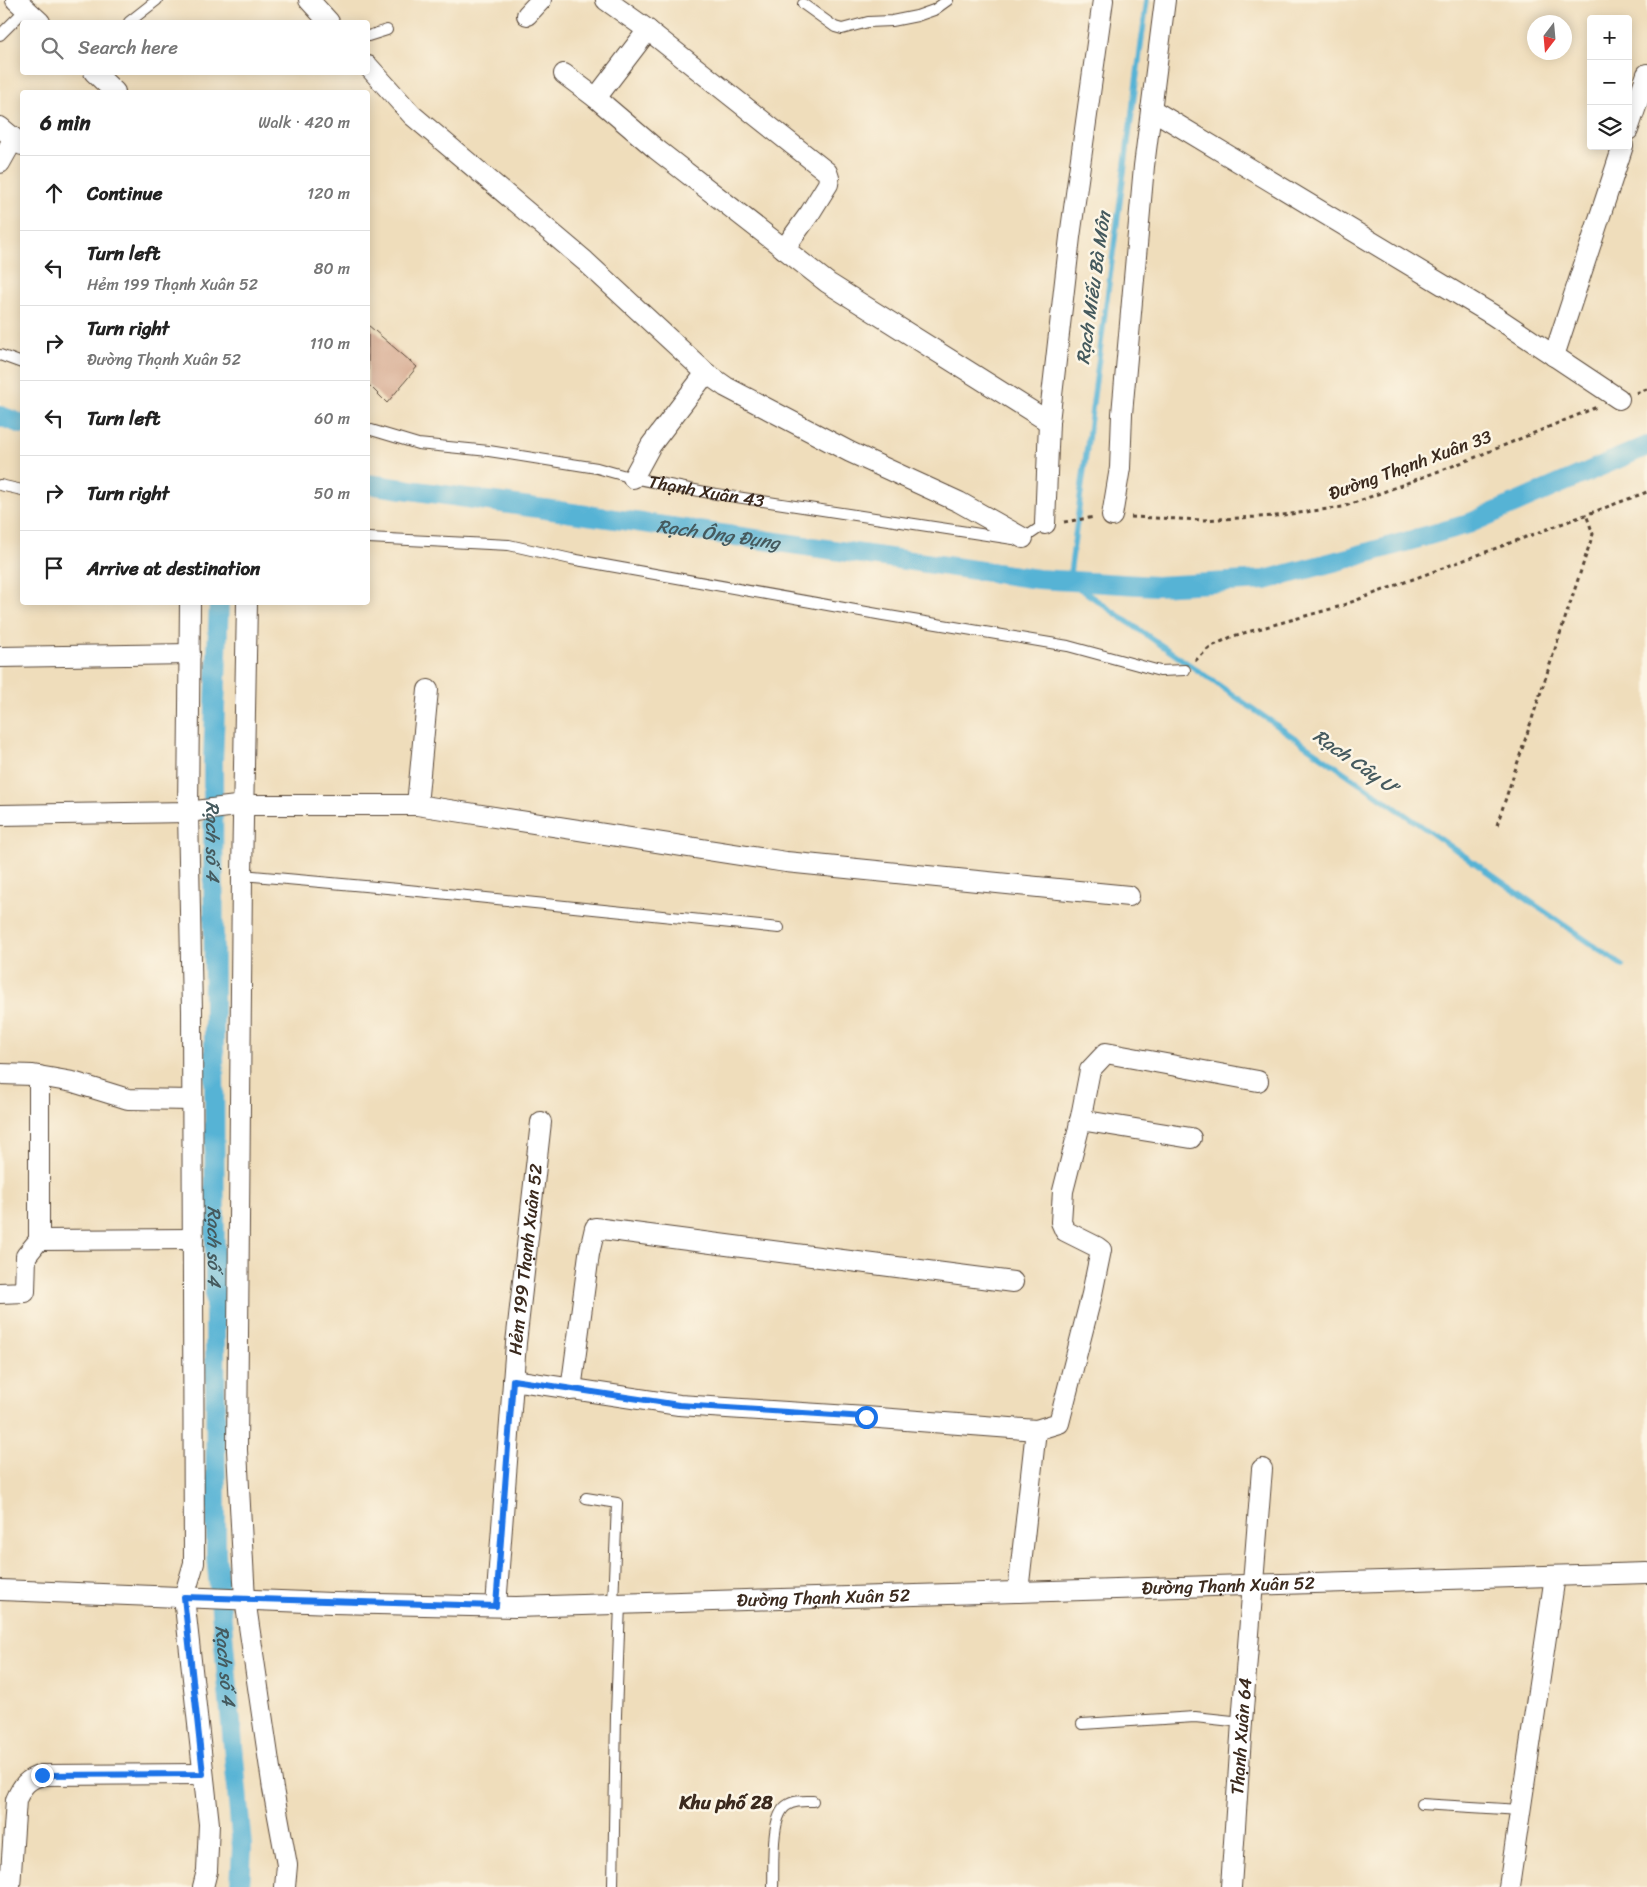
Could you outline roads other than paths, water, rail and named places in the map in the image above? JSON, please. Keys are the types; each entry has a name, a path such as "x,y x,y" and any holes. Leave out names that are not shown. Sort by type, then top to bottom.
{"street":[{"path":"309,0 327,20"},
{"path":"527,15 541,0"},
{"path":"606,0 648,30 827,172 828,184 810,214 784,249"},
{"path":"1055,523 1049,422 1070,237 1103,0"},
{"path":"1108,516 1120,468 1122,414 1151,109 1165,0"},
{"path":"596,98 648,30"},
{"path":"370,68 412,115 584,261 706,372 726,387 850,452 959,502 1023,538"},
{"path":"564,74 596,98 656,149 828,283 1049,422"},
{"path":"1632,118 1647,74"},
{"path":"97,75 113,90"},
{"path":"1151,109 1493,315 1619,399"},
{"path":"0,163 12,137"},
{"path":"1554,356 1622,150"},
{"path":"633,478 651,445 706,372"},
{"path":"190,605 189,812 194,1563 185,1597 209,1824 207,1871 203,1887"},
{"path":"247,605 242,875 237,1450 245,1600 273,1789 287,1865 286,1886"},
{"path":"0,657 190,654"},
{"path":"417,804 428,690"},
{"path":"0,815 189,812 243,805 417,804 786,862 1129,896"},
{"path":"513,1380 679,1405 1036,1430 1059,1423 1092,1294 1101,1250 1065,1231 1061,1222 1063,1191 1090,1070 1106,1053 1258,1081"},
{"path":"0,1074 39,1076 73,1082 128,1099 192,1100"},
{"path":"0,1293 25,1292 26,1256 39,1240 39,1076"},
{"path":"1080,1120 1191,1138"},
{"name":"Hẻm 199 Thạnh Xuân 52","path":"496,1606 513,1380 541,1122"},
{"path":"571,1390 589,1254 595,1228 1013,1282"},
{"path":"39,1240 193,1239"},
{"path":"1018,1592 1036,1430"},
{"name":"Thạnh Xuân 64","path":"1231,1887 1262,1469"},
{"name":"Đường Thạnh Xuân 52","path":"0,1590 245,1600 496,1606 1647,1573"},
{"path":"1509,1887 1555,1576"},
{"path":"10,1887 16,1800 22,1787 31,1778 42,1775 203,1774"}],"lane":[{"path":"131,20 156,0"},
{"path":"804,4 835,28 842,29 868,22 892,21 917,16 934,10 948,0"},
{"path":"0,35 28,10"},
{"path":"370,35 387,30"},
{"path":"0,355 20,362"},
{"name":"Thạnh Xuân 43","path":"370,430 418,444 489,451 597,468 633,478 710,493 889,522 1013,539 1023,538"},
{"path":"0,485 20,490"},
{"path":"1023,538 1055,523"},
{"path":"370,538 509,546 883,616 1068,646 1160,670 1185,670"},
{"path":"242,875 779,928"},
{"path":"586,1498 617,1503 613,1887"},
{"path":"1082,1724 1195,1717 1242,1722"},
{"path":"773,1887 776,1825 779,1815 786,1806 798,1801 813,1801"},
{"path":"1421,1804 1521,1810"}],"waterway":[{"name":"Rạch Cây Ư","path":"1147,0 1069,581 1623,966"},
{"name":"Rạch Ông Đụng","path":"0,416 20,423"},
{"name":"Rạch Ông Đụng","path":"370,484 1038,579 1156,586 1265,580 1356,556 1468,524 1647,446"},
{"name":"Rạch số 4","path":"219,605 213,761 216,1554 242,1847 240,1887"}],"district":[{"name":"Khu phố 28","path":"726,1802"}],"water label":[{"name":"Rạch Miếu Bà Môn","path":"1093,288"}]}
